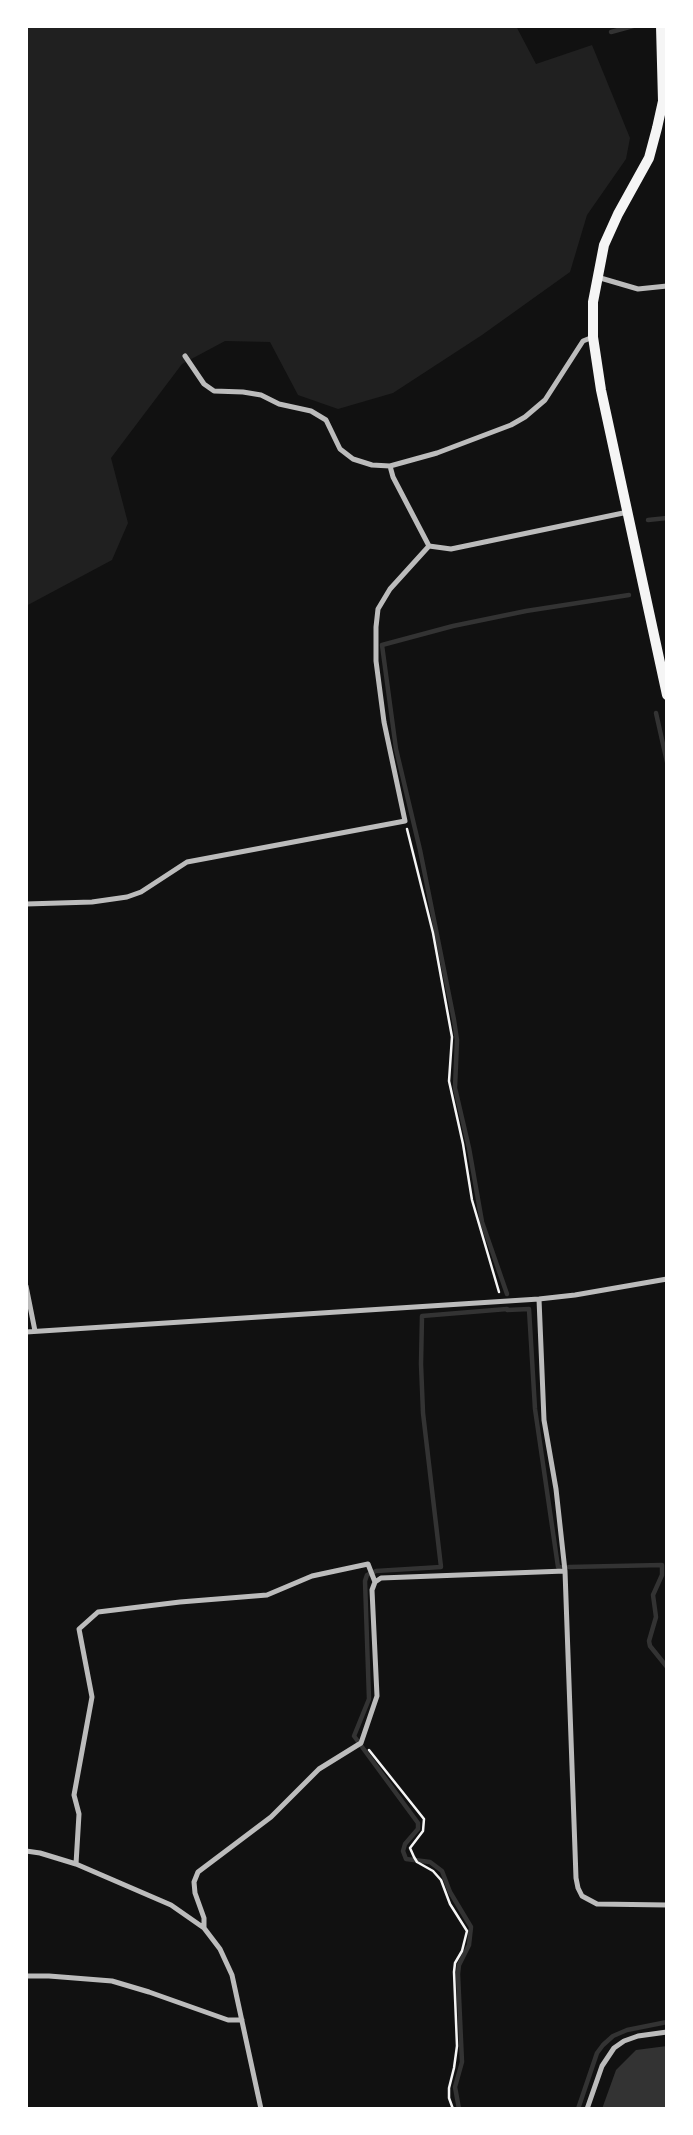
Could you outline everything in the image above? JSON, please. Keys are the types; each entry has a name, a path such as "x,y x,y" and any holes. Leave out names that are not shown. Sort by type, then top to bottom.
{"main road":[{"path":"661,26 663,101 658,128 648,158 604,245 596,276 593,302 593,337 601,390 667,695"}],"street":[{"path":"596,276 638,289 667,286"},
{"path":"185,356 204,384 214,391 261,395 279,404 311,412 326,420 340,448 353,459 372,465 390,466 437,453 512,425 525,417 545,400 583,341 593,337"},
{"path":"390,466 393,477 429,546"},
{"path":"429,546 451,549 628,512"},
{"path":"26,904 92,902 127,897 141,892 187,862 405,821 384,722 376,661 376,627 378,609 390,589 429,546"},
{"path":"26,1332 539,1299 575,1295 667,1279"},
{"path":"26,1286 35,1331"},
{"path":"539,1299 544,1420 556,1489 566,1571 576,1878 578,1888 582,1896 597,1904 667,1906"},
{"path":"76,1864 79,1814 74,1795 92,1697 79,1629 98,1612 180,1602 267,1595 312,1576 368,1564 375,1582"},
{"path":"204,1928 204,1918 195,1893 194,1882 198,1872 271,1817 318,1769 360,1743 377,1696 372,1590 375,1582 381,1578 566,1571"},
{"path":"26,1851 40,1853 76,1864 172,1905 204,1928 220,1950 232,1975 261,2109"},
{"path":"26,1976 112,1981 228,2020 242,2020"},
{"path":"587,2109 602,2066 614,2048 624,2041 638,2036 667,2032"}],"path":[{"path":"405,821 433,933 452,1037 449,1081 463,1144 472,1200 502,1301"},
{"path":"360,1743 424,1819 423,1831 410,1848 417,1862 433,1871 441,1880 450,1904 468,1931 462,1951 455,1963 454,1972 457,2046 449,2088 449,2098 453,2109"}],"shaded area":[{"path":"26,26 516,26 536,64 592,45 630,138 626,159 587,215 570,272 482,335 393,393 338,409 298,395 270,342 225,341 182,364 111,458 128,523 112,560 26,606"},
{"path":"667,2046 667,2109 602,2109 616,2070 636,2050"}],"waterway":[{"path":"611,32 633,26"},
{"path":"648,520 667,518"},
{"path":"507,1294 482,1222 469,1148 455,1088 457,1040 454,1020 420,850 396,749 382,645 453,626 526,611 629,595"},
{"path":"656,713 667,762"},
{"path":"459,2109 455,2087 462,2062 458,1974 459,1965 469,1945 471,1927 450,1892 442,1871 430,1862 406,1859 403,1851 405,1844 418,1829 418,1823 354,1736 369,1699 365,1581 367,1575 376,1571 441,1567 423,1413 422,1316 507,1309"},
{"path":"507,1310 529,1309 535,1409 558,1567 560,1567"},
{"path":"569,1567 662,1565 662,1575 653,1595 656,1617 649,1641 650,1646 667,1667"},
{"path":"578,2109 597,2053 603,2045 613,2036 627,2030 667,2022"}]}
